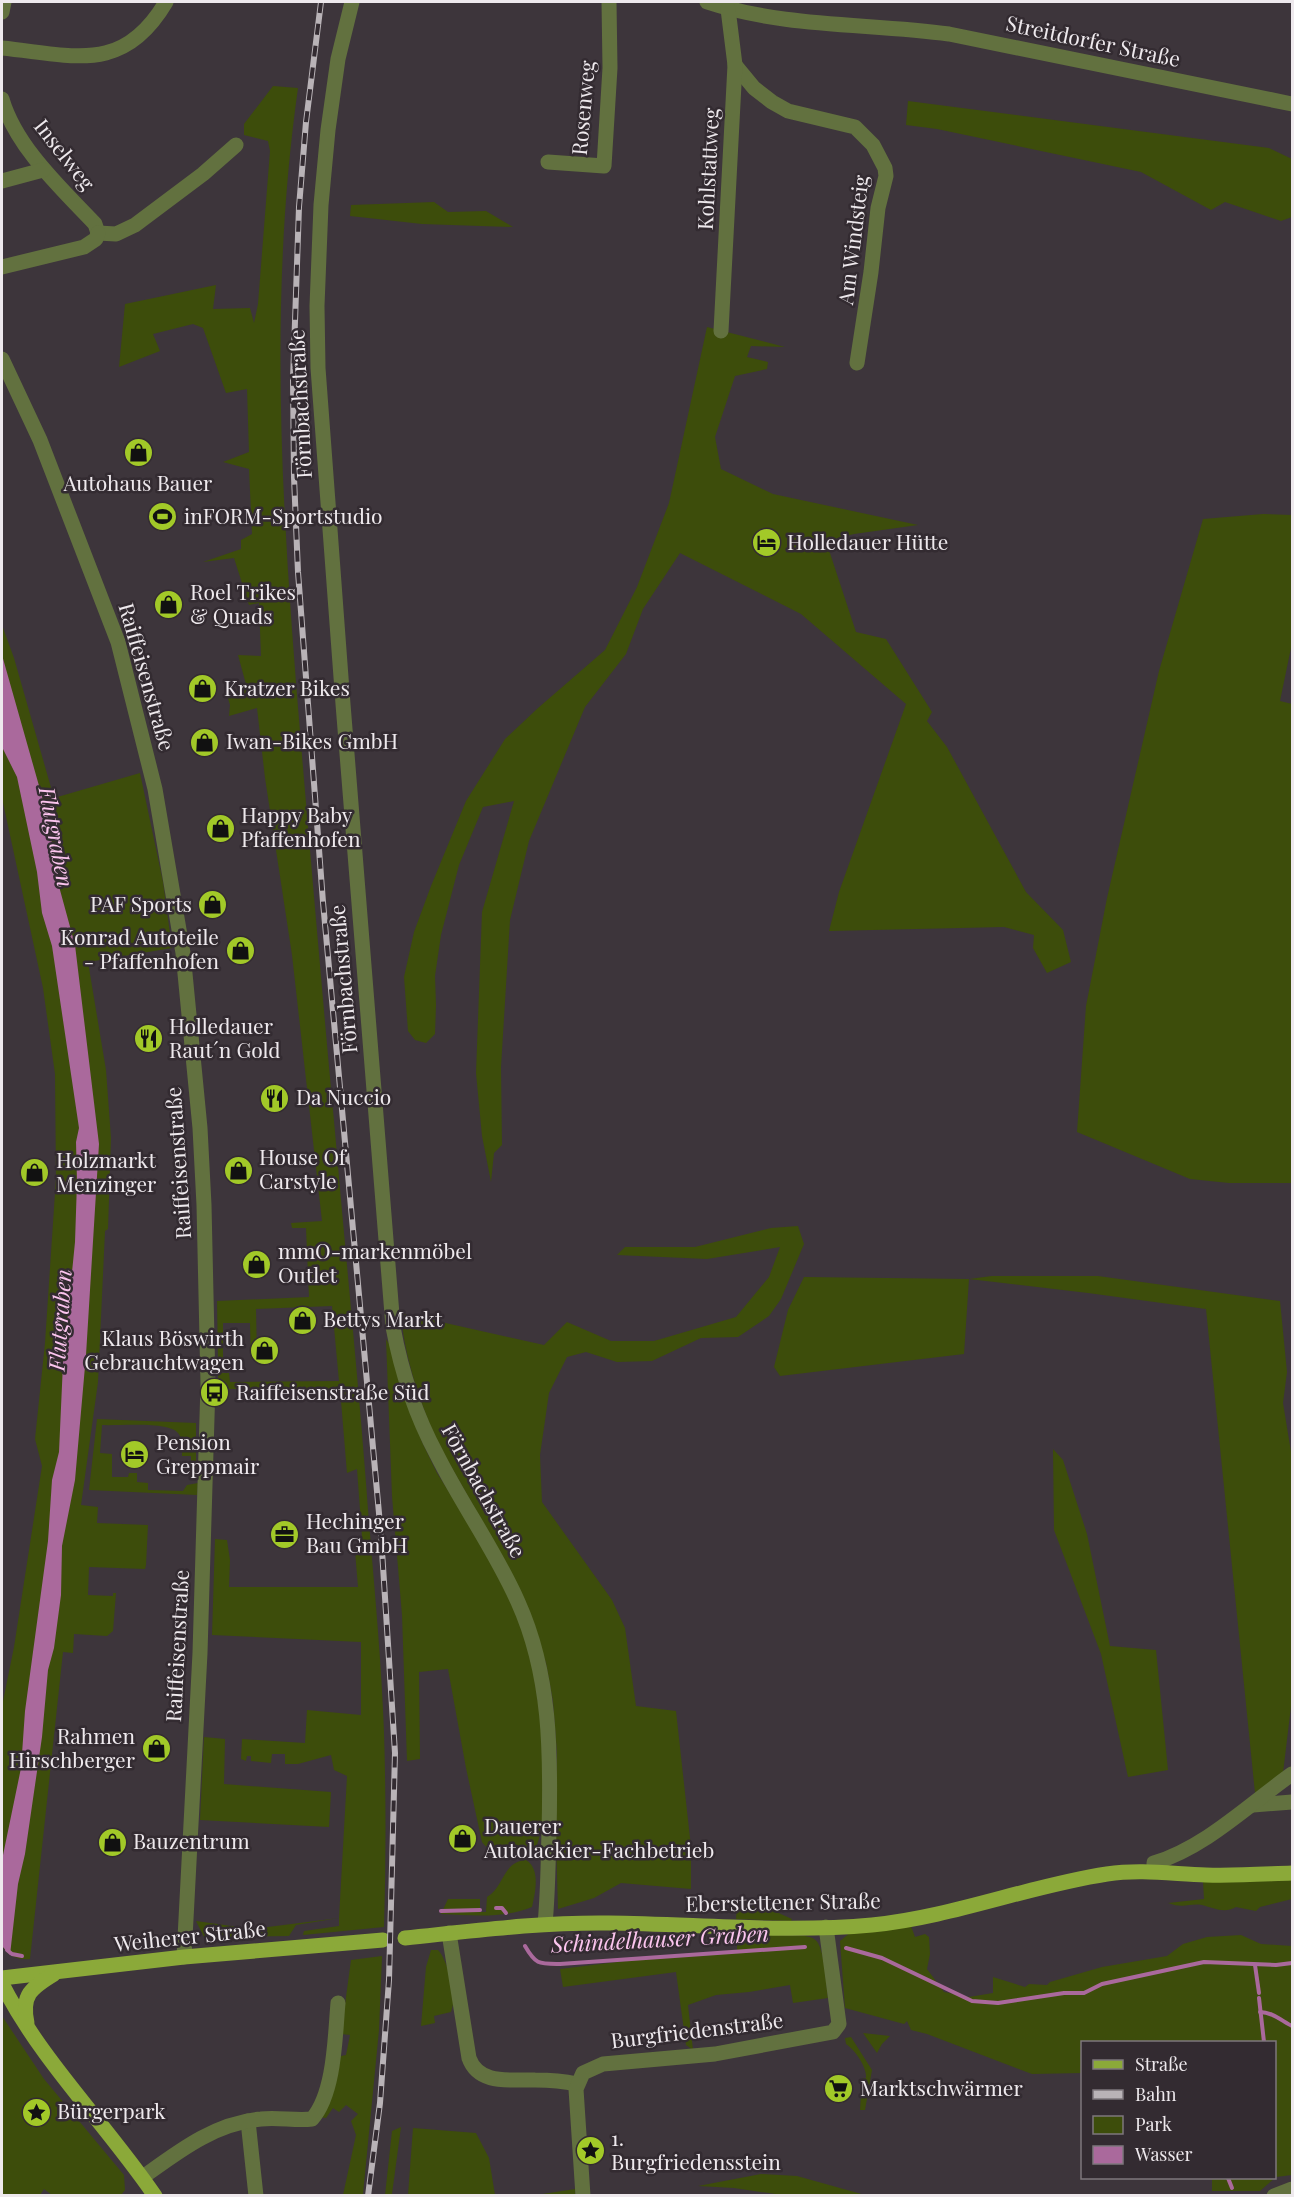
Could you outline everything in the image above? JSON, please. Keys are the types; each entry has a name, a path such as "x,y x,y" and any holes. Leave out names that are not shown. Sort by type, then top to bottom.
{"main road":[{"name":"Eberstettener Straße","path":"449,1933 545,1924 826,1927 895,1922 1122,1872 1154,1871 1226,1875 1293,1873"},
{"path":"405,1938 449,1933"},
{"name":"Weiherer Straße","path":"2,1978 184,1958 383,1940"},
{"path":"28,2029 24,2011 26,1999 33,1988 57,1972"},
{"path":"2,1984 28,2029 147,2189"}],"street":[{"path":"2,12 4,2"},
{"path":"2,48 91,56 111,52 128,46 148,28 166,2"},
{"name":"Förnbachstraße","path":"352,2 338,59 321,204 317,306 318,368 393,1327 397,1346 428,1436 454,1487 504,1573 525,1620 539,1664 550,1749 545,1924"},
{"name":"Rosenweg","path":"548,162 604,166 610,68 609,2"},
{"name":"Streitdorfer Straße","path":"707,2 728,9 795,21 906,28 949,34 1293,104"},
{"name":"Kohlstattweg","path":"721,331 735,65 728,9"},
{"name":"Am Windsteig","path":"735,65 754,87 772,102 788,111 855,127 873,145 885,168 886,176 878,208 857,363"},
{"name":"Inselweg","path":"2,99 17,131 43,170 95,224 98,233"},
{"path":"2,267 84,247 96,239 98,233 116,234 135,225 203,174 236,144"},
{"path":"2,181 43,170"},
{"name":"Raiffeisenstraße","path":"2,359 40,440 118,642 155,789 183,953 204,1194 208,1384 200,1653 184,1958"},
{"path":"1154,1871 1154,1863 1179,1853 1252,1805 1293,1774"},
{"path":"1252,1805 1293,1803"},
{"name":"Burgfriedenstraße","path":"577,2084 587,2070 603,2064 716,2054 833,2032 839,2024 826,1927"},
{"path":"449,1933 470,2058 475,2069 482,2075 495,2079 550,2080 577,2084 583,2196"},
{"path":"147,2189 200,2138 225,2126 248,2121 280,2118 308,2119 315,2116 330,2071 338,2002"},
{"path":"248,2121 256,2196"},
{"path":"1274,2196 1293,2189"}],"green space":[{"path":"273,86 298,88 288,170 283,252 281,416 284,498 301,744 376,1608 383,1701 385,1781 384,1927 303,1935 304,1931 339,1926 347,1776 334,1770 331,1755 298,1764 285,1764 285,1754 272,1754 271,1763 251,1761 251,1756 247,1756 246,1761 241,1759 242,1739 305,1743 307,1710 361,1715 361,1642 212,1635 215,1539 227,1540 230,1560 229,1587 358,1587 355,1551 363,1550 357,1469 347,1473 340,1389 218,1389 218,1373 229,1373 230,1382 339,1381 332,1306 256,1309 257,1358 251,1359 250,1323 223,1323 223,1361 218,1361 217,1301 309,1297 306,1228 292,1228 291,1223 322,1221 292,955 265,778 257,708 229,716 230,705 227,695 247,688 238,655 261,656 259,603 249,605 234,558 203,562 241,549 241,540 252,534 249,469 223,462 249,452 247,389 226,393 203,328 193,324 153,334 160,351 119,367 125,304 216,285 213,309 250,308 254,323 258,304 270,151 268,141 244,135 244,124"},
{"path":"908,101 1269,148 1292,159 1292,217 1281,221 1225,202 1211,210 1141,172 937,129 906,125"},
{"path":"434,202 448,212 486,211 513,227 422,224 350,216 351,205"},
{"path":"707,327 785,347 751,346 747,357 768,362 767,369 735,376 715,437 721,469 773,494 918,525 854,534 826,541 856,632 886,639 932,712 927,721 947,747 1026,892 1063,930 1071,962 1047,973 1033,948 1034,935 1004,927 829,931 839,892 906,704 801,614 680,553 643,609 626,654 585,707 529,841 510,920 501,1067 502,1145 494,1153 491,1182 482,1136 476,1073 482,912 514,801 483,807 459,865 441,935 435,976 435,1034 426,1043 415,1040 408,1031 404,977 414,932 466,801 505,739 605,650 637,587 669,503"},
{"path":"1263,514 1292,515 1292,643 1280,701 1292,704 1292,1183 1229,1183 1190,1179 1077,1132 1086,1006 1107,898 1159,671 1203,519"},
{"path":"2,625 14,658 54,798 140,773 163,882 172,948 88,962 106,1070 111,1138 108,1229 105,1231 98,1382 81,1505 98,1507 97,1523 148,1525 146,1565 145,1569 89,1567 88,1595 113,1596 113,1593 116,1593 113,1631 107,1636 74,1634 73,1653 63,1652 30,1959 11,1955 2,1946 2,1706 14,1647 42,1466 35,1439 45,1343 56,1178 55,1074 43,988 2,798"},
{"path":"798,1226 804,1244 781,1299 769,1316 738,1337 701,1338 652,1361 617,1362 586,1352 567,1357 549,1393 540,1455 542,1502 612,1600 625,1628 636,1706 676,1711 691,1847 691,1889 621,1883 594,1898 558,1909 557,1753 553,1701 546,1663 528,1612 489,1533 437,1442 414,1379 401,1313 544,1345 567,1322 611,1341 654,1341 736,1317 769,1277 780,1247 707,1259 617,1255 625,1247 695,1247 771,1228"},
{"path":"992,1276 1098,1276 1280,1301 1287,1372 1283,1403 1292,1458 1292,1698 1283,1773 1255,1793 1206,1309 969,1279"},
{"path":"804,1277 969,1279 964,1354 780,1376 774,1367 788,1310"},
{"path":"386,1339 393,1350 422,1442 437,1473 499,1571 514,1606 531,1658 544,1739 542,1828 537,1845 516,1852 494,1851 482,1842 448,1669 419,1672 420,1759 407,1761 402,1615 392,1496"},
{"path":"97,1419 196,1423 196,1469 191,1469 191,1456 182,1456 180,1435 173,1429 164,1427 102,1425 100,1453 112,1454 112,1477 128,1477 129,1473 137,1473 137,1482 148,1483 148,1490 183,1491 187,1485 198,1483 197,1495 89,1490"},
{"path":"1053,1449 1063,1460 1087,1534 1110,1646 1156,1650 1168,1770 1128,1777 1101,1654 1054,1530"},
{"path":"204,1737 225,1739 224,1784 331,1792 329,1827 200,1820"},
{"path":"526,1860 534,1869 535,1875 532,1907 498,1915 441,1914 448,1899 480,1899 480,1912 486,1912 487,1897 512,1865"},
{"path":"1292,1880 1292,1899 1260,1907 1256,1911 1236,1907 1223,1910 1202,1905 1178,1906 1168,1903 1204,1899 1203,1882"},
{"path":"737,1902 765,1907 792,1919 791,1921 736,1919"},
{"path":"339,1918 296,1925 289,1936 204,1937 196,1921 253,1929"},
{"path":"911,1926 915,1937 925,1934 929,1937 930,1954 927,1969 944,1992 969,1997 993,1993 993,1977 1025,1987 1029,1984 1047,1985 1050,1982 1102,1967 1167,1956 1183,1944 1207,1937 1241,1935 1261,1944 1292,1946 1292,2175 1276,2177 1276,2041 1081,2041 1081,2073 1032,2074 911,2030 907,2021 904,2024 845,2008 840,1941 851,1932"},
{"path":"737,1935 805,1936 814,1939 822,1955 828,1998 793,2003 790,1985 716,1995 688,2005 693,2050 686,2045 676,1972 563,1987 560,1969 658,1957 737,1952"},
{"path":"431,1950 438,1950 444,1959 451,1979 454,2001 451,2012 434,2016 435,2023 421,2026 426,1967"},
{"path":"382,1956 379,2030 363,2194 343,2195 356,2135 351,2121 358,2114 346,2105 339,2112 333,2108 326,2118 319,2117 331,2093 341,2056 346,2055 350,2035 341,2034 351,1960"},
{"name":"Bürgerpark","path":"2,2016 44,2079 124,2175 125,2190 121,2195 52,2195 44,2189 40,2195 2,2195"},
{"path":"863,2033 890,2036 877,2053"},
{"path":"851,2037 872,2070 865,2110 860,2110 862,2079 866,2078 866,2074 860,2059 846,2044 845,2038"},
{"path":"401,2127 392,2194 385,2195 392,2131"},
{"path":"413,2128 476,2133 489,2158 495,2195 408,2195"},
{"path":"761,2174 797,2176 865,2195 782,2195 734,2188 698,2186"},
{"path":"1212,2179 1274,2179 1260,2191 1212,2191"},
{"path":"575,2189 575,2195 533,2196 536,2195"}],"water":[{"path":"2,655 47,814 60,890 75,945 99,1144 86,1355 75,1480 62,1546 61,1595 54,1648 48,1670 42,1737 25,1854 18,1884 10,1955 2,1946 2,1860 21,1768 25,1711 48,1541 52,1480 59,1452 63,1363 75,1242 76,1142 79,1128 52,946 42,913 37,872 17,777 2,747"}],"waterway":[{"name":"Schindelhauser Graben","path":"496,1908 502,1908 506,1913"},
{"name":"Schindelhauser Graben","path":"441,1911 480,1910"},
{"name":"Schindelhauser Graben","path":"525,1946 535,1960 553,1964 805,1947"},
{"name":"Schindelhauser Graben","path":"846,1948 882,1958 972,2001 998,2003 1064,1993 1084,1993 1102,1984 1204,1962 1276,1965 1292,1963"},
{"name":"Schindelhauser Graben","path":"7,1950 12,1954 22,1956"},
{"path":"1255,1965 1259,1993"},
{"path":"1259,1998 1264,2041"},
{"path":"1260,2012 1273,2015 1292,2026"},
{"path":"1228,2179 1232,2188"}],"railway":[{"path":"321,2 306,122 299,207 293,379 294,477 298,572 323,902 381,1535 395,1753 389,1980 380,2103 368,2196"}],"place":[{"name":"Autohaus Bauer","path":"138,453"},
{"name":"inFORM-Sportstudio","path":"163,517"},
{"name":"Holledauer Hütte","path":"766,543"},
{"name":"Roel Trikes & Quads","path":"169,605"},
{"name":"Kratzer Bikes","path":"203,689"},
{"name":"Iwan-Bikes GmbH","path":"205,742"},
{"name":"Happy Baby Pfaffenhofen","path":"220,828"},
{"name":"PAF Sports","path":"213,905"},
{"name":"Konrad Autoteile - Pfaffenhofen","path":"240,950"},
{"name":"Holledauer Raut´n Gold","path":"148,1039"},
{"name":"Da Nuccio","path":"275,1098"},
{"name":"House Of Carstyle","path":"238,1170"},
{"name":"Holzmarkt Menzinger","path":"35,1173"},
{"name":"mmO-markenmöbel Outlet","path":"257,1264"},
{"name":"Bettys Markt","path":"302,1320"},
{"name":"Klaus Böswirth Gebrauchtwagen","path":"265,1351"},
{"name":"Raiffeisenstraße Süd","path":"215,1393"},
{"name":"Pension Greppmair","path":"135,1455"},
{"name":"Hechinger Bau GmbH","path":"285,1534"},
{"name":"Rahmen Hirschberger","path":"156,1749"},
{"name":"Dauerer Autolackier-Fachbetrieb","path":"463,1839"},
{"name":"Bauzentrum","path":"112,1842"},
{"name":"Marktschwärmer","path":"839,2089"},
{"name":"Bürgerpark","path":"36,2112"},
{"name":"1. Burgfriedensstein","path":"590,2151"}],"water label":[{"name":"Flutgraben","path":"56,837"},
{"name":"Flutgraben","path":"60,1320"}]}
